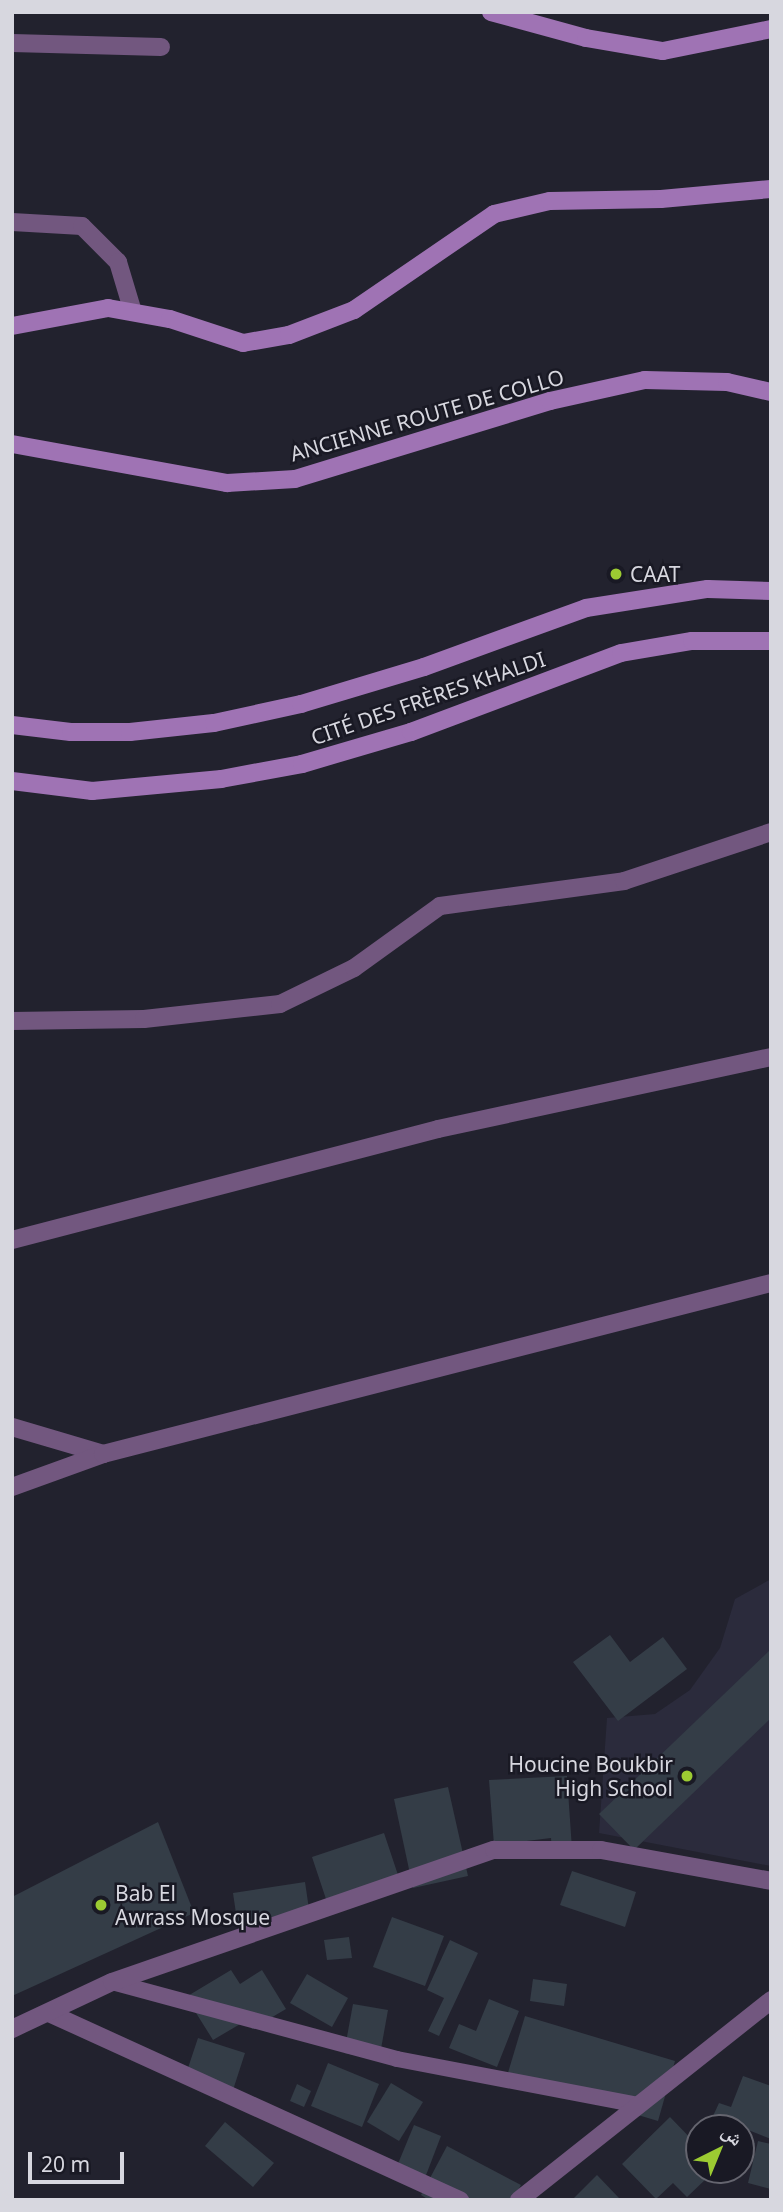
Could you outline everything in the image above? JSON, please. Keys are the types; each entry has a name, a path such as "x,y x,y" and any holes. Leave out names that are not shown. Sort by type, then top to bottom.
{"main road":[{"path":"491,12 586,38 663,51 771,29"},
{"path":"12,326 108,308 133,312 243,343 289,335 354,310 494,214 550,201 661,199 771,189"},
{"name":"ANCIENNE ROUTE DE COLLO","path":"12,444 227,483 295,479 550,401 645,380 727,382 771,392"},
{"name":"CITÉ DES FRÈRES KHALDI","path":"12,725 71,733 118,732 214,723 300,704 424,667 586,608 708,589 771,591"},
{"name":"CITÉ DES FRÈRES KHALDI","path":"12,781 92,791 221,779 302,764 411,732 621,653 692,641 771,640"}],"street":[{"path":"12,43 161,47"},
{"path":"12,222 82,226 118,262 133,312"},
{"path":"12,1021 144,1018 280,1004 354,968 440,906 624,881 771,832"},
{"path":"12,1240 438,1129 771,1057"},
{"path":"12,1487 103,1454 771,1283"},
{"path":"12,1427 103,1454"},
{"path":"12,2029 112,1982 494,1850 601,1850 771,1881"},
{"path":"519,2200 771,2000"},
{"path":"49,2013 460,2200"}],"lane":[{"path":"112,1982 397,2059 638,2105"}],"shaded area":[{"name":"Houcine Boukbir High School","path":"771,1579 771,1866 599,1833 607,1718 655,1714 690,1690 720,1648 735,1599"}],"building":[{"path":"610,1635 630,1662 663,1637 687,1669 618,1721 573,1662"},
{"path":"771,1649 771,1718 634,1850 599,1814"},
{"path":"567,1776 572,1849 552,1850 551,1838 494,1845 489,1780"},
{"path":"448,1787 468,1876 413,1888 394,1799"},
{"name":"Bab El Awrass Mosque","path":"158,1822 194,1913 12,1996 12,1897"},
{"path":"384,1833 398,1875 326,1899 312,1857"},
{"path":"572,1871 636,1892 625,1927 560,1905"},
{"path":"305,1882 310,1916 238,1927 233,1893"},
{"path":"392,1917 444,1936 425,1986 373,1967"},
{"path":"349,1937 352,1958 327,1960 324,1940"},
{"path":"450,1940 478,1953 439,2036 428,2031 444,1998 427,1990"},
{"path":"231,1970 240,1984 262,1970 286,2009 252,2029 247,2020 213,2040 186,1997"},
{"path":"307,1974 348,1998 332,2027 290,2003"},
{"path":"533,1979 567,1984 564,2006 530,2001"},
{"path":"489,1999 519,2011 497,2067 449,2048 459,2024 476,2031"},
{"path":"353,2004 388,2010 379,2060 344,2053"},
{"path":"525,2016 675,2061 658,2121 507,2076"},
{"path":"198,2038 245,2053 233,2090 186,2074"},
{"path":"328,2063 379,2084 362,2127 311,2106"},
{"path":"743,2076 771,2086 771,2139 755,2133 755,2114 714,2114 719,2103 731,2107"},
{"path":"391,2083 423,2102 399,2141 367,2122"},
{"path":"297,2084 311,2091 304,2107 290,2101"},
{"path":"670,2117 685,2133 685,2184 701,2184 687,2197 673,2183 656,2199 622,2164"},
{"path":"225,2122 274,2163 253,2187 205,2146"},
{"path":"414,2125 441,2136 423,2183 395,2171"},
{"path":"758,2141 771,2144 771,2189 752,2184 755,2184 755,2154"},
{"path":"447,2146 521,2185 513,2200 429,2200 421,2195"},
{"path":"597,2175 619,2198 572,2200"}],"place":[{"name":"CAAT","path":"616,574"},
{"name":"Houcine Boukbir High School","path":"687,1776"},
{"name":"Bab El Awrass Mosque","path":"101,1905"}]}
